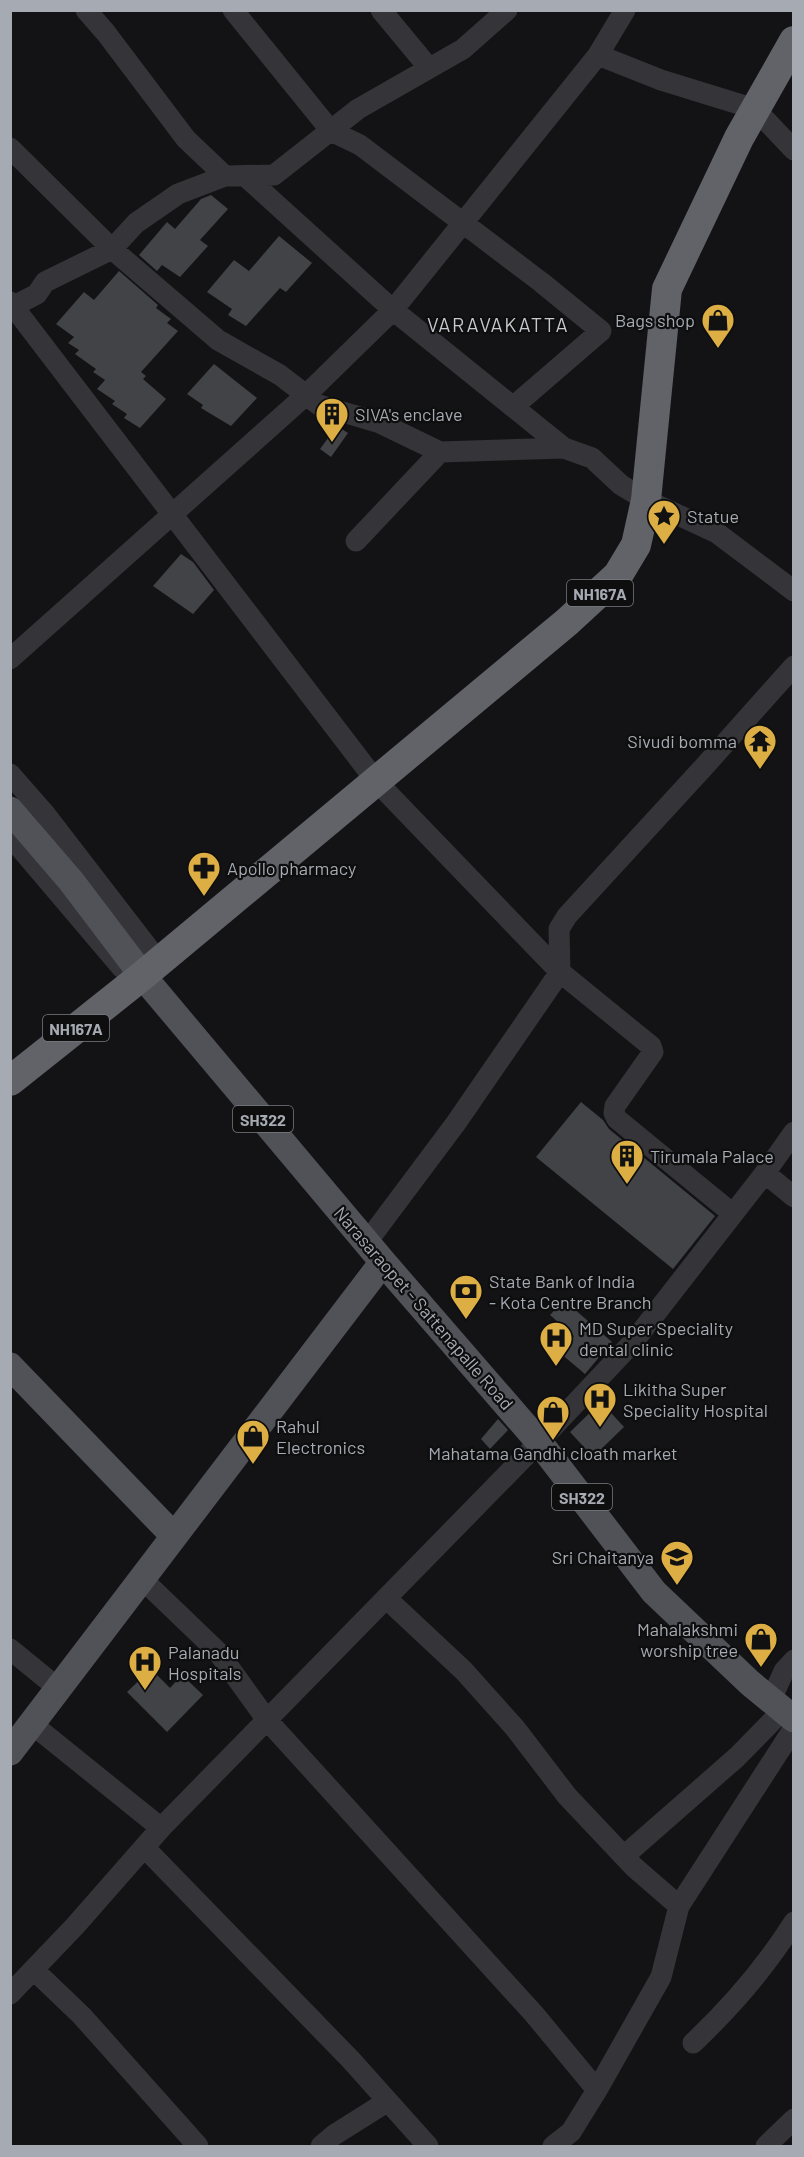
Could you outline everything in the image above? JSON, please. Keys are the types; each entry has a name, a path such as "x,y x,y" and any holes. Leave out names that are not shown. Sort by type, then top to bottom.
{"highway":[{"name":"NH167A","path":"10,1081 145,973 376,781 567,622 618,575 636,545 646,500 667,289 739,138 794,41"}],"main road":[{"name":"Narasaraopet - Sattenapalle Road","path":"10,810 71,881 375,1252 539,1442 654,1592 785,1714"},
{"path":"10,1752 174,1536 375,1252"},
{"path":"10,1366 174,1536"}],"street":[{"path":"233,10 331,131 360,145 602,330 514,406"},
{"path":"381,10 429,68"},
{"path":"507,10 463,49 358,109 274,175 235,176 178,194 136,223 111,249 45,282 37,294 12,306 376,781 560,972 651,1046 653,1052 615,1106 614,1113 617,1119 733,1214"},
{"path":"10,659 306,395 393,310 598,56 625,10"},
{"path":"98,14 106,33 186,139 235,176 393,310 564,448 592,458 621,485 646,500 717,533 794,591"},
{"path":"598,56 661,80 755,109 794,150"},
{"path":"10,148 111,249 218,340 280,375 319,405 380,423 440,452 564,448"},
{"path":"356,541 440,452"},
{"path":"375,1252 456,1123 560,972 559,929 567,916 794,666"},
{"path":"10,774 45,814 145,973"},
{"path":"10,836 145,973"},
{"path":"10,1994 161,1828 539,1442 634,1341 765,1173 794,1132"},
{"path":"765,1173 794,1197"},
{"path":"142,1579 219,1652 267,1720 534,2014 597,2090"},
{"path":"386,1598 464,1671 515,1728 567,1796 624,1856 679,1906"},
{"path":"10,1649 58,1689"},
{"path":"553,2146 571,2132 661,1977 679,1906 785,1714 784,1671 794,1660"},
{"path":"624,1856 785,1714"},
{"path":"32,1724 161,1828"},
{"path":"144,1847 351,2060 428,2146"},
{"path":"693,2043 788,1946 794,1922"},
{"path":"34,1970 82,2016 198,2146"},
{"path":"321,2146 334,2135 388,2101"},
{"path":"766,2146 794,2119"}],"building":[{"path":"211,195 228,209 200,240 208,246 180,277 162,265 157,271 139,255 167,222 175,229 201,199"},
{"path":"279,236 312,263 286,292 280,288 246,326 228,315 232,309 207,292 234,260 249,271"},
{"path":"119,271 158,305 156,308 171,319 167,323 178,331 141,372 146,376 143,379 166,399 140,428 124,418 127,414 112,404 115,401 97,389 105,380 93,372 96,369 75,354 79,350 68,343 74,337 56,324 84,292 94,300"},
{"path":"214,364 257,398 231,426 201,408 203,405 187,394"},
{"name":"SIVA's enclave","path":"337,426 348,433 331,457 320,449"},
{"path":"181,554 193,562 214,590 193,614 153,586"},
{"name":"Tirumala Palace","path":"581,1102 603,1120 609,1129 715,1216 673,1269 536,1157"},
{"path":"564,1300 612,1342 585,1374 560,1353 574,1336 550,1315"},
{"path":"601,1402 624,1427 593,1457 570,1432"},
{"path":"498,1419 508,1430 490,1449 481,1439"},
{"path":"151,1669 170,1688 182,1675 203,1695 167,1732 127,1692"}],"place":[{"name":"Bags shop","path":"718,349"},
{"name":"SIVA's enclave","path":"332,443"},
{"name":"Statue","path":"664,545"},
{"name":"Sivudi bomma","path":"760,770"},
{"name":"Apollo pharmacy","path":"204,897"},
{"name":"Tirumala Palace","path":"627,1185"},
{"name":"State Bank of India - Kota Centre Branch","path":"466,1320"},
{"name":"MD Super Speciality dental clinic","path":"556,1367"},
{"name":"Likitha Super Speciality Hospital","path":"600,1428"},
{"name":"Mahatama Gandhi cloath market","path":"553,1441"},
{"name":"Rahul Electronics","path":"253,1465"},
{"name":"Sri Chaitanya","path":"677,1586"},
{"name":"Mahalakshmi worship tree","path":"761,1668"},
{"name":"Palanadu Hospitals","path":"145,1691"}],"district":[{"name":"VARAVAKATTA","path":"498,324"}]}
